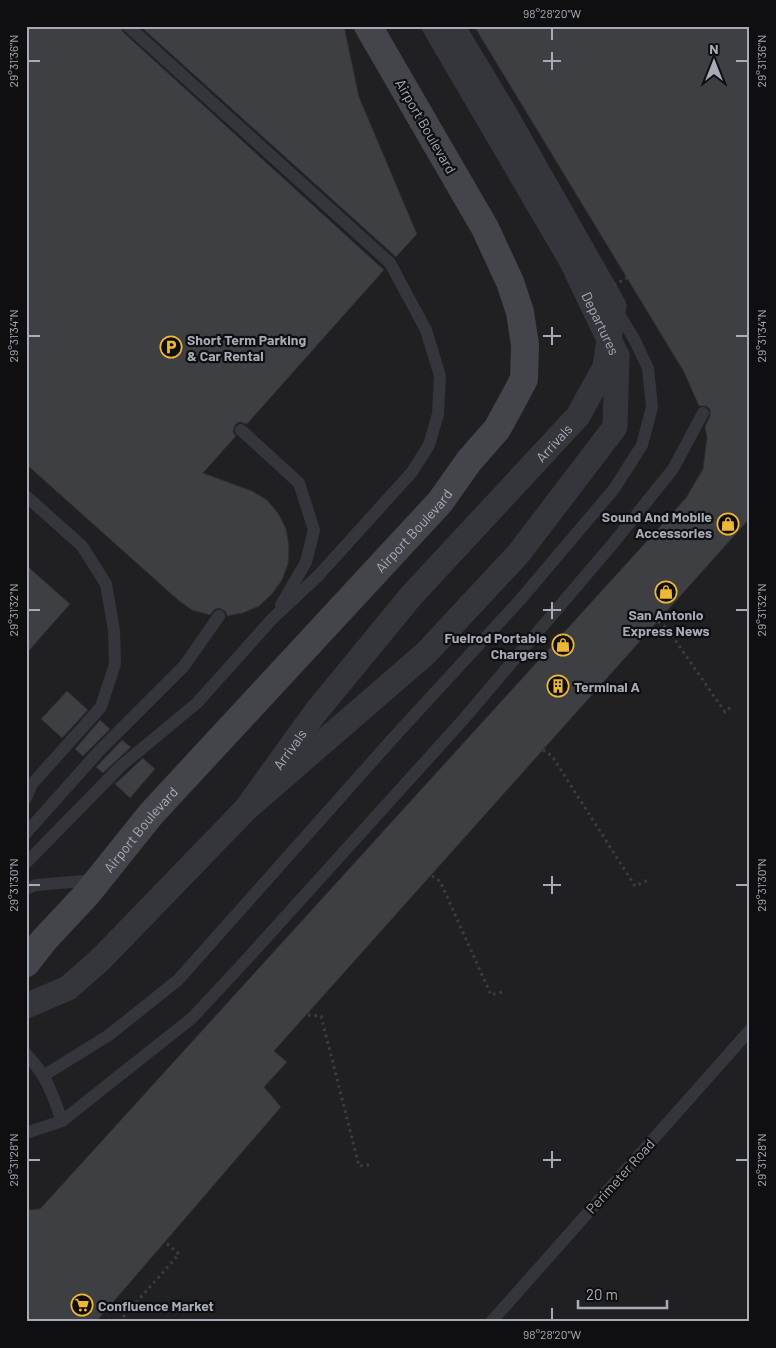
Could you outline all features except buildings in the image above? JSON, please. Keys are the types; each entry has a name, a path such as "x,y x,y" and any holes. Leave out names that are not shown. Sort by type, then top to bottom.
{"main road":[{"name":"Airport Boulevard","path":"26,963 44,940 99,880 151,814 440,502 496,429 524,379 526,345 520,312 510,280 485,228 368,26"}],"street":[{"name":"Departures","path":"246,809 426,653 519,553 615,427 617,356 571,260 434,26"},
{"path":"452,26 505,114 614,306"},
{"name":"Arrivals","path":"246,809 314,713 411,596 578,416 606,367 614,306"},
{"path":"26,1006 68,988 100,959 246,809"}],"lane":[{"path":"26,863 122,765 197,703 274,618 318,576 412,472 429,445 438,414 440,376 426,330 390,263 128,26"},
{"path":"44,1076 109,1035 178,980 394,737 520,600 614,489 642,445 652,407 648,368 634,339 614,306"},
{"path":"26,1133 62,1121 192,1018 462,721 615,541 673,469 703,413"},
{"path":"241,430 299,483 314,530 306,562 274,618"},
{"path":"26,496 82,546 106,584 114,630 115,664 101,707 32,784 26,798"},
{"path":"26,833 100,750 184,666 219,616"},
{"path":"26,889 36,884 99,880"},
{"name":"Perimeter Road","path":"491,1322 750,1030"},
{"path":"26,1054 40,1068 50,1088 62,1121"}],"path":[{"path":"658,622 666,626 725,712 732,706"},
{"path":"543,750 552,756 635,886 648,880"},
{"path":"432,876 440,881 491,995 505,991"},
{"path":"308,1015 321,1016 359,1166 370,1165"},
{"path":"119,1322 179,1254 165,1242"}],"shaded area":[{"path":"26,26 750,26 750,1322 26,1322"}],"place":[{"name":"Short Term Parking & Car Rental","path":"171,347"},
{"name":"Sound And Mobile Accessories","path":"728,524"},
{"name":"San Antonio Express News","path":"666,592"},
{"name":"Fuelrod Portable Chargers","path":"563,645"},
{"name":"Terminal A","path":"558,686"},
{"name":"Confluence Market","path":"82,1305"}]}
